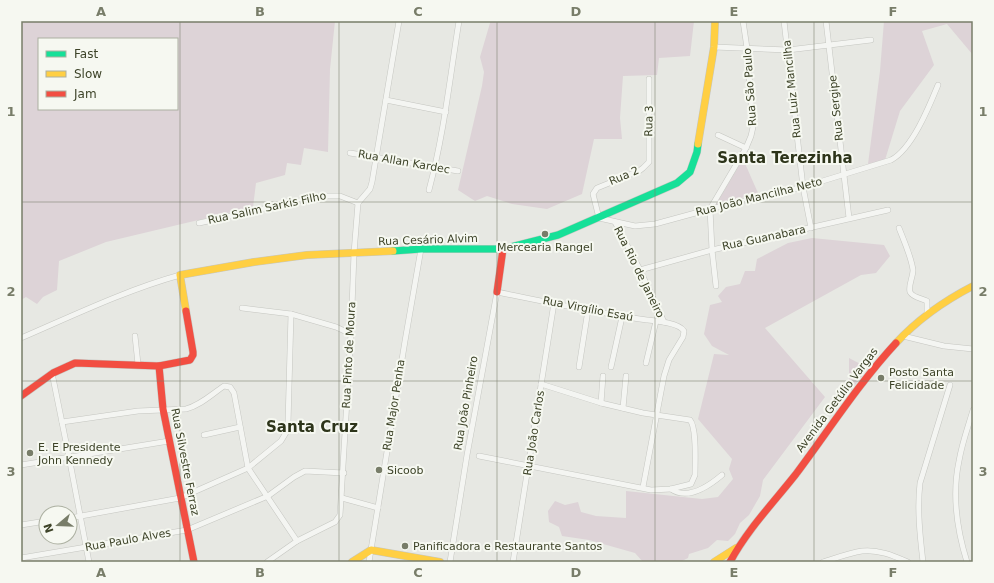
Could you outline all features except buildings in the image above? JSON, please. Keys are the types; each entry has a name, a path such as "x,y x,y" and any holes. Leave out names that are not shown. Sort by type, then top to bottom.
{"street":[{"path":"358,203 370,189 399,21"},
{"path":"429,190 446,112 459,21"},
{"name":"Rua Cesário Alvim","path":"180,275 307,255 421,249 503,249 558,235 677,183 690,172 697,152 714,47 715,21"},
{"name":"Rua São Paulo","path":"710,209 746,148 751,136 754,118 744,21"},
{"name":"Rua Luiz Mancilha","path":"784,21 803,187 811,228"},
{"name":"Rua Sergipe","path":"826,21 849,218"},
{"path":"714,47 788,50 871,40"},
{"name":"Rua 3","path":"648,162 649,79"},
{"name":"Rua João Mancilha Neto","path":"599,218 635,226 655,224 844,176 891,160 902,152 910,142 938,85"},
{"path":"386,100 446,112"},
{"path":"718,135 746,148"},
{"name":"Rua Allan Kardec","path":"350,153 458,171"},
{"name":"Rua 2","path":"599,218 594,194 597,188 644,168 648,162"},
{"name":"Rua Salim Sarkis Filho","path":"199,223 322,196 340,196 358,203"},
{"name":"Rua Pinto de Moura","path":"267,562 297,541 335,522 340,515 344,473 354,253 358,203"},
{"path":"710,209 716,286"},
{"name":"Rua Guanabara","path":"640,270 712,250 888,210"},
{"name":"Rua Rio de Janeiro","path":"615,222 640,270 664,322"},
{"path":"899,228 912,265 913,271 910,290 913,296 926,301 927,314"},
{"name":"Rua Major Penha","path":"369,562 421,249"},
{"name":"Rua João Pinheiro","path":"450,562 467,455 497,292 503,249"},
{"path":"21,338 150,284 180,275 193,352 192,358 187,361 159,366 138,364 69,364 52,373 21,396"},
{"name":"Avenida Getúlio Vargas","path":"738,547 814,449 857,390 888,352 912,326 927,314 948,299 973,286"},
{"name":"Rua Virgílio Esaú","path":"497,292 680,326 684,333 669,360 664,376 657,416"},
{"name":"Rua João Carlos","path":"513,562 554,303"},
{"path":"242,308 292,314 336,327 351,334"},
{"path":"579,367 588,310"},
{"path":"80,516 180,498 248,468 282,441 287,431 292,314"},
{"path":"611,367 622,316"},
{"path":"646,363 656,321"},
{"path":"135,336 138,364"},
{"path":"903,336 944,346 973,349"},
{"name":"Rua Silvestre Ferraz","path":"159,366 164,409 180,498 194,562"},
{"path":"52,373 89,562"},
{"path":"601,403 603,376"},
{"path":"623,408 626,376"},
{"path":"479,456 643,488 659,490 671,489 691,484 695,476 694,432 692,421 686,418 657,416 601,403 541,384"},
{"path":"923,562 918,515 920,483 950,385"},
{"path":"62,422 138,411 164,409 178,410 194,407 224,386 230,388 234,393 248,468 297,541"},
{"path":"967,562 961,538 956,500 956,481 959,461 971,427 973,410"},
{"path":"643,488 657,416"},
{"path":"204,435 240,427"},
{"path":"21,465 69,456 170,441"},
{"name":"Rua Paulo Alves","path":"21,558 187,530 268,496 305,471 344,473"},
{"path":"671,489 680,493 696,491 710,485 722,475"},
{"path":"342,498 378,508"},
{"path":"21,526 38,523"},
{"path":"714,562 738,547"},
{"path":"730,562 738,547"},
{"path":"352,562 371,550 440,562"},
{"path":"823,562 840,560 862,551 891,555 908,562"}],"shaded area":[{"path":"21,21 335,21 330,69 328,152 304,148 301,165 287,163 285,175 256,183 253,207 106,242 59,261 57,290 43,297 37,304 26,297 21,300"},
{"path":"490,21 694,21 690,56 659,58 657,75 623,76 620,118 622,139 594,139 582,194 547,209 512,204 487,196 475,201 458,190 482,86 484,72 480,57"},
{"path":"884,21 973,21 973,55 947,24 922,31 934,65 900,111 885,160 868,164 880,71"},
{"path":"743,159 758,193 715,206"},
{"path":"812,238 884,245 890,256 876,273 861,275 765,328 825,397 763,480 760,496 749,515 740,523 735,534 728,541 717,540 708,548 689,554 688,558 680,562 643,562 635,553 589,540 562,536 559,527 549,522 548,511 555,501 565,505 578,502 581,512 596,516 626,518 626,491 702,499 718,497 733,479 729,469 732,459 698,419 714,354 729,355 712,346 704,334 710,305 722,302 718,296 726,287 740,284 745,271 755,271 757,259 788,243"},
{"path":"849,358 868,368 849,393"}],"traffic: fast":[{"path":"393,251 421,249 503,249 558,235 677,183 690,172 697,152 698,144"}],"traffic: slow":[{"path":"698,144 714,47 715,21"},
{"path":"186,311 180,275 254,262 307,255 393,251"},
{"path":"896,343 932,311 973,286"},
{"path":"714,562 736,548"},
{"path":"352,562 371,550 440,562"}],"traffic: jam":[{"path":"497,292 503,249"},
{"path":"21,396 53,373 75,363 159,366 190,360 193,352 186,311"},
{"path":"730,562 753,527 796,474 869,374 896,343"},
{"path":"159,366 163,409 194,562"}],"place":[{"name":"Mercearia Rangel","path":"545,234"},
{"name":"Posto Santa Felicidade","path":"881,378"},
{"name":"E. E Presidente John Kennedy","path":"30,453"},
{"name":"Sicoob","path":"379,470"},
{"name":"Panificadora e Restaurante Santos","path":"405,546"}],"district":[{"name":"Santa Terezinha","path":"785,158"},
{"name":"Santa Cruz","path":"312,427"}]}
